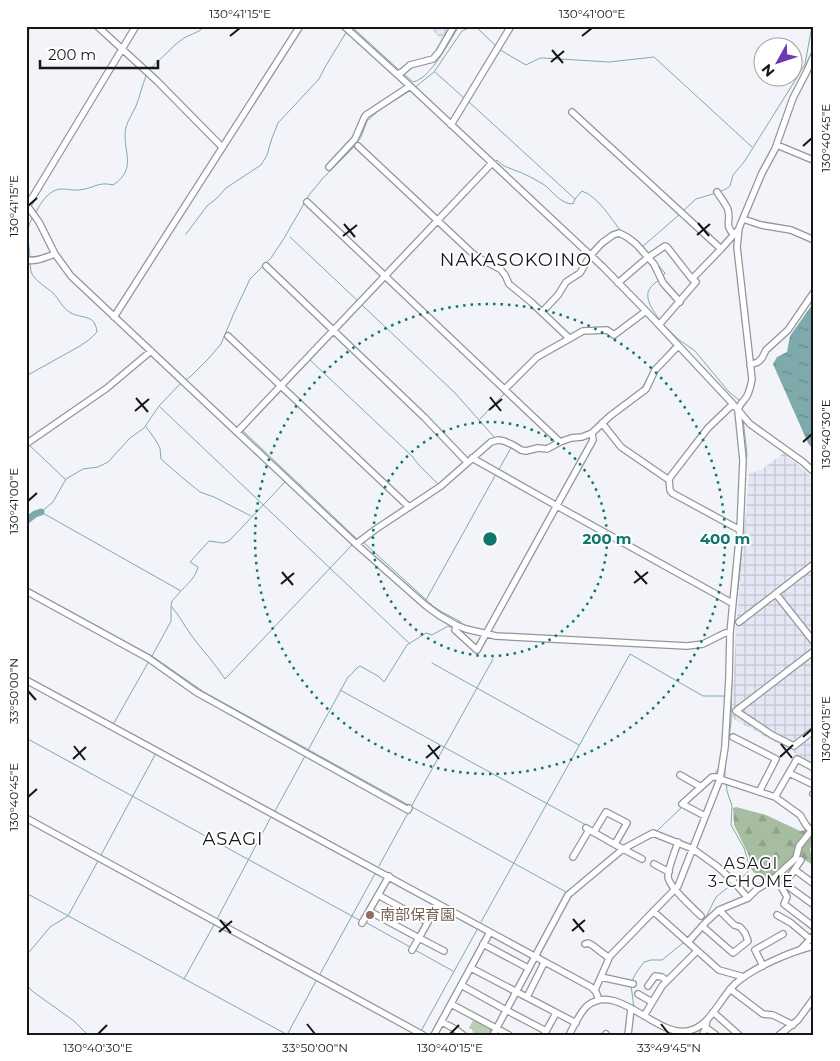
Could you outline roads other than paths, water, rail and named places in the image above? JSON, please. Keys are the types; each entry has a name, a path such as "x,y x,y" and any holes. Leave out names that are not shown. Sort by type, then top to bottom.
{"street":[{"path":"98,26 222,146"},
{"path":"136,26 27,206 39,222 56,254 71,276 356,544 425,605 456,625 486,634 688,646 703,644 730,633"},
{"path":"114,317 300,26"},
{"path":"344,26 618,282 750,424 814,472"},
{"path":"397,74 410,66 432,59 439,52 454,26"},
{"path":"451,125 511,26"},
{"path":"692,279 722,249 739,228 762,173 777,145 793,98 814,55"},
{"path":"329,167 355,139 366,115 412,88"},
{"path":"572,112 722,249"},
{"path":"777,145 812,160"},
{"path":"358,146 471,252 500,269 509,284 569,338"},
{"path":"237,432 492,164"},
{"path":"717,192 728,212 728,228 734,235"},
{"path":"307,202 560,442"},
{"path":"743,219 761,225 791,230 814,240"},
{"path":"595,990 609,958 676,890 720,778 725,747 732,603 740,530 743,460 738,411 739,406 748,393 752,379 737,247 739,228"},
{"path":"542,312 558,295 566,282 580,273 590,256 613,235 619,233 636,244 654,264 662,283 680,302"},
{"path":"618,282 665,246 696,282 659,325"},
{"path":"26,260 40,260 56,254"},
{"path":"266,266 470,460 732,603"},
{"path":"750,365 758,362 766,350 788,330 814,292"},
{"path":"505,390 537,357 569,338 582,331 607,330 614,336 646,311"},
{"path":"228,336 409,507"},
{"path":"356,544 440,486 492,442 498,440 508,442 522,451 538,448 547,449 571,438 582,438 592,433 627,402 646,389 655,370 678,346"},
{"path":"26,444 107,388 151,351"},
{"path":"732,404 708,428 669,480 672,493 740,530"},
{"path":"602,423 621,447 669,480"},
{"path":"456,625 455,630 477,650 593,440 592,433"},
{"path":"739,622 814,564"},
{"path":"26,590 148,658 196,692 408,810 409,808"},
{"path":"776,594 814,642"},
{"path":"814,651 736,711 772,735 794,746 814,730"},
{"path":"26,680 389,876 595,990 599,1000"},
{"path":"733,737 776,759 759,792"},
{"path":"775,798 797,759 814,768"},
{"path":"789,773 814,785"},
{"path":"680,775 701,788"},
{"path":"688,942 719,910 748,898 756,890 773,879 796,858 800,846 812,831 800,815 775,798 720,778 712,777 682,804 705,816"},
{"path":"573,857 590,830 606,812 627,823 615,844"},
{"path":"26,818 423,1035"},
{"path":"590,830 642,859"},
{"path":"493,1035 568,895 624,849 653,833 693,849 718,867 748,898"},
{"path":"678,842 669,872 669,880 701,916"},
{"path":"801,860 782,888 787,897 784,904 814,926"},
{"path":"654,864 669,872"},
{"path":"795,870 814,884"},
{"path":"362,923 389,876"},
{"path":"786,884 814,905"},
{"path":"378,895 427,922"},
{"path":"412,950 438,904"},
{"path":"702,926 733,953 748,941 740,927 734,925 719,910"},
{"path":"369,911 444,951"},
{"path":"653,912 719,970 744,977"},
{"path":"777,915 791,922 812,937 801,949"},
{"path":"434,1035 490,932"},
{"path":"763,966 755,950 783,934"},
{"path":"483,944 528,968"},
{"path":"585,944 592,945 609,958"},
{"path":"569,1035 587,1006 603,998 618,1002 677,1032 694,1030 707,1020 730,989 744,977 801,949 814,946"},
{"path":"644,1016 667,981 697,951"},
{"path":"527,997 544,962"},
{"path":"471,968 576,1023"},
{"path":"648,986 655,976 662,977 667,981"},
{"path":"601,977 633,984"},
{"path":"461,984 545,1033 556,1013"},
{"path":"730,989 763,1014 773,1015 793,1025"},
{"path":"638,994 652,1002"},
{"path":"779,1035 793,1025 814,998"},
{"path":"451,1004 509,1035"},
{"path":"628,1035 633,1010"},
{"path":"713,1012 739,1035"},
{"path":"702,1035 707,1020"},
{"path":"442,1022 462,1035"},
{"path":"705,1027 715,1034"}],"water":[{"path":"814,302 814,451 808,443 773,364 777,357 787,352 790,336"}],"waterway":[{"path":"26,126 29,26"},
{"path":"149,70 176,44 205,26"},
{"path":"351,26 399,70"},
{"path":"404,74 413,82 426,74 439,59 459,26"},
{"path":"414,88 434,72 462,31 473,26"},
{"path":"475,26 496,46"},
{"path":"719,192 730,186 733,175 744,162 805,64 812,26"},
{"path":"186,234 207,206 226,188 261,165 267,155 278,123 319,79 347,31"},
{"path":"499,49 526,65 540,58 609,62 654,57 752,147"},
{"path":"435,72 464,98"},
{"path":"35,214 49,194 55,190 79,190 103,184 113,185 121,179 127,165 126,127 136,106 146,76"},
{"path":"184,381 221,344 250,279 271,258 309,195 353,148 361,137 367,121 378,111 411,90"},
{"path":"469,102 575,199 582,191 594,198 621,231"},
{"path":"495,162 497,160 501,164 543,184 564,202 573,204 575,199"},
{"path":"683,211 696,199 716,193"},
{"path":"642,247 680,214"},
{"path":"30,259 28,228 33,217"},
{"path":"290,237 359,302"},
{"path":"652,258 665,273 663,276"},
{"path":"26,376 80,346 97,332 94,322 68,311 53,293 36,280 32,274 30,263"},
{"path":"659,280 650,289 648,298 653,310 661,321"},
{"path":"362,305 455,393 495,438"},
{"path":"663,324 678,339 695,351 740,403"},
{"path":"658,363 675,343"},
{"path":"310,360 412,456 438,484"},
{"path":"642,388 651,372"},
{"path":"181,383 159,406 144,428 130,438 108,462 98,467 83,469 66,479 53,502 41,512 181,591 172,601 171,606 225,679 352,545"},
{"path":"480,419 505,393"},
{"path":"618,406 635,394"},
{"path":"160,407 409,643"},
{"path":"743,419 747,454 745,472"},
{"path":"146,427 160,448 161,459 184,479 200,492 251,516"},
{"path":"242,430 357,539"},
{"path":"28,444 65,479"},
{"path":"543,446 551,444"},
{"path":"498,471 512,446"},
{"path":"426,600 496,474"},
{"path":"182,590 192,580 197,571 198,567 190,562 209,541 223,543 229,541 285,482"},
{"path":"735,609 739,582 744,499"},
{"path":"26,521 41,512"},
{"path":"363,542 433,606 461,622"},
{"path":"26,587 152,656 204,692 566,892"},
{"path":"152,656 171,621 171,607"},
{"path":"307,752 348,677 357,668 360,666 378,676 384,682 407,645 426,633 432,635 448,626 453,628"},
{"path":"725,779 731,723 733,628"},
{"path":"481,922 630,654 703,696 726,696"},
{"path":"411,807 493,659"},
{"path":"114,723 149,661"},
{"path":"432,663 579,745"},
{"path":"26,676 535,953"},
{"path":"340,690 586,825"},
{"path":"26,738 361,921"},
{"path":"101,855 156,753"},
{"path":"275,811 305,756"},
{"path":"714,775 720,766"},
{"path":"726,782 732,806 731,825 744,848 750,868 746,874 735,881"},
{"path":"657,831 683,806"},
{"path":"379,866 408,813"},
{"path":"217,919 271,817"},
{"path":"607,837 615,841"},
{"path":"26,956 50,927 68,916 98,861"},
{"path":"319,976 376,872"},
{"path":"688,938 706,917 716,897 732,884"},
{"path":"26,893 286,1034"},
{"path":"365,922 412,948"},
{"path":"184,979 215,923"},
{"path":"421,1031 478,928"},
{"path":"632,981 644,962 662,960 683,943"},
{"path":"415,950 453,971"},
{"path":"287,1035 317,979"},
{"path":"26,984 32,991 74,1021 88,1035"},
{"path":"631,985 634,1008"},
{"path":"632,1025 634,1012"}],"place":[{"name":"南部保育園","path":"370,915"}],"district":[{"name":"NAKASOKOINO","path":"516,260"},
{"name":"ASAGI","path":"233,839"},
{"name":"ASAGI 3-CHOME","path":"751,872"}]}
